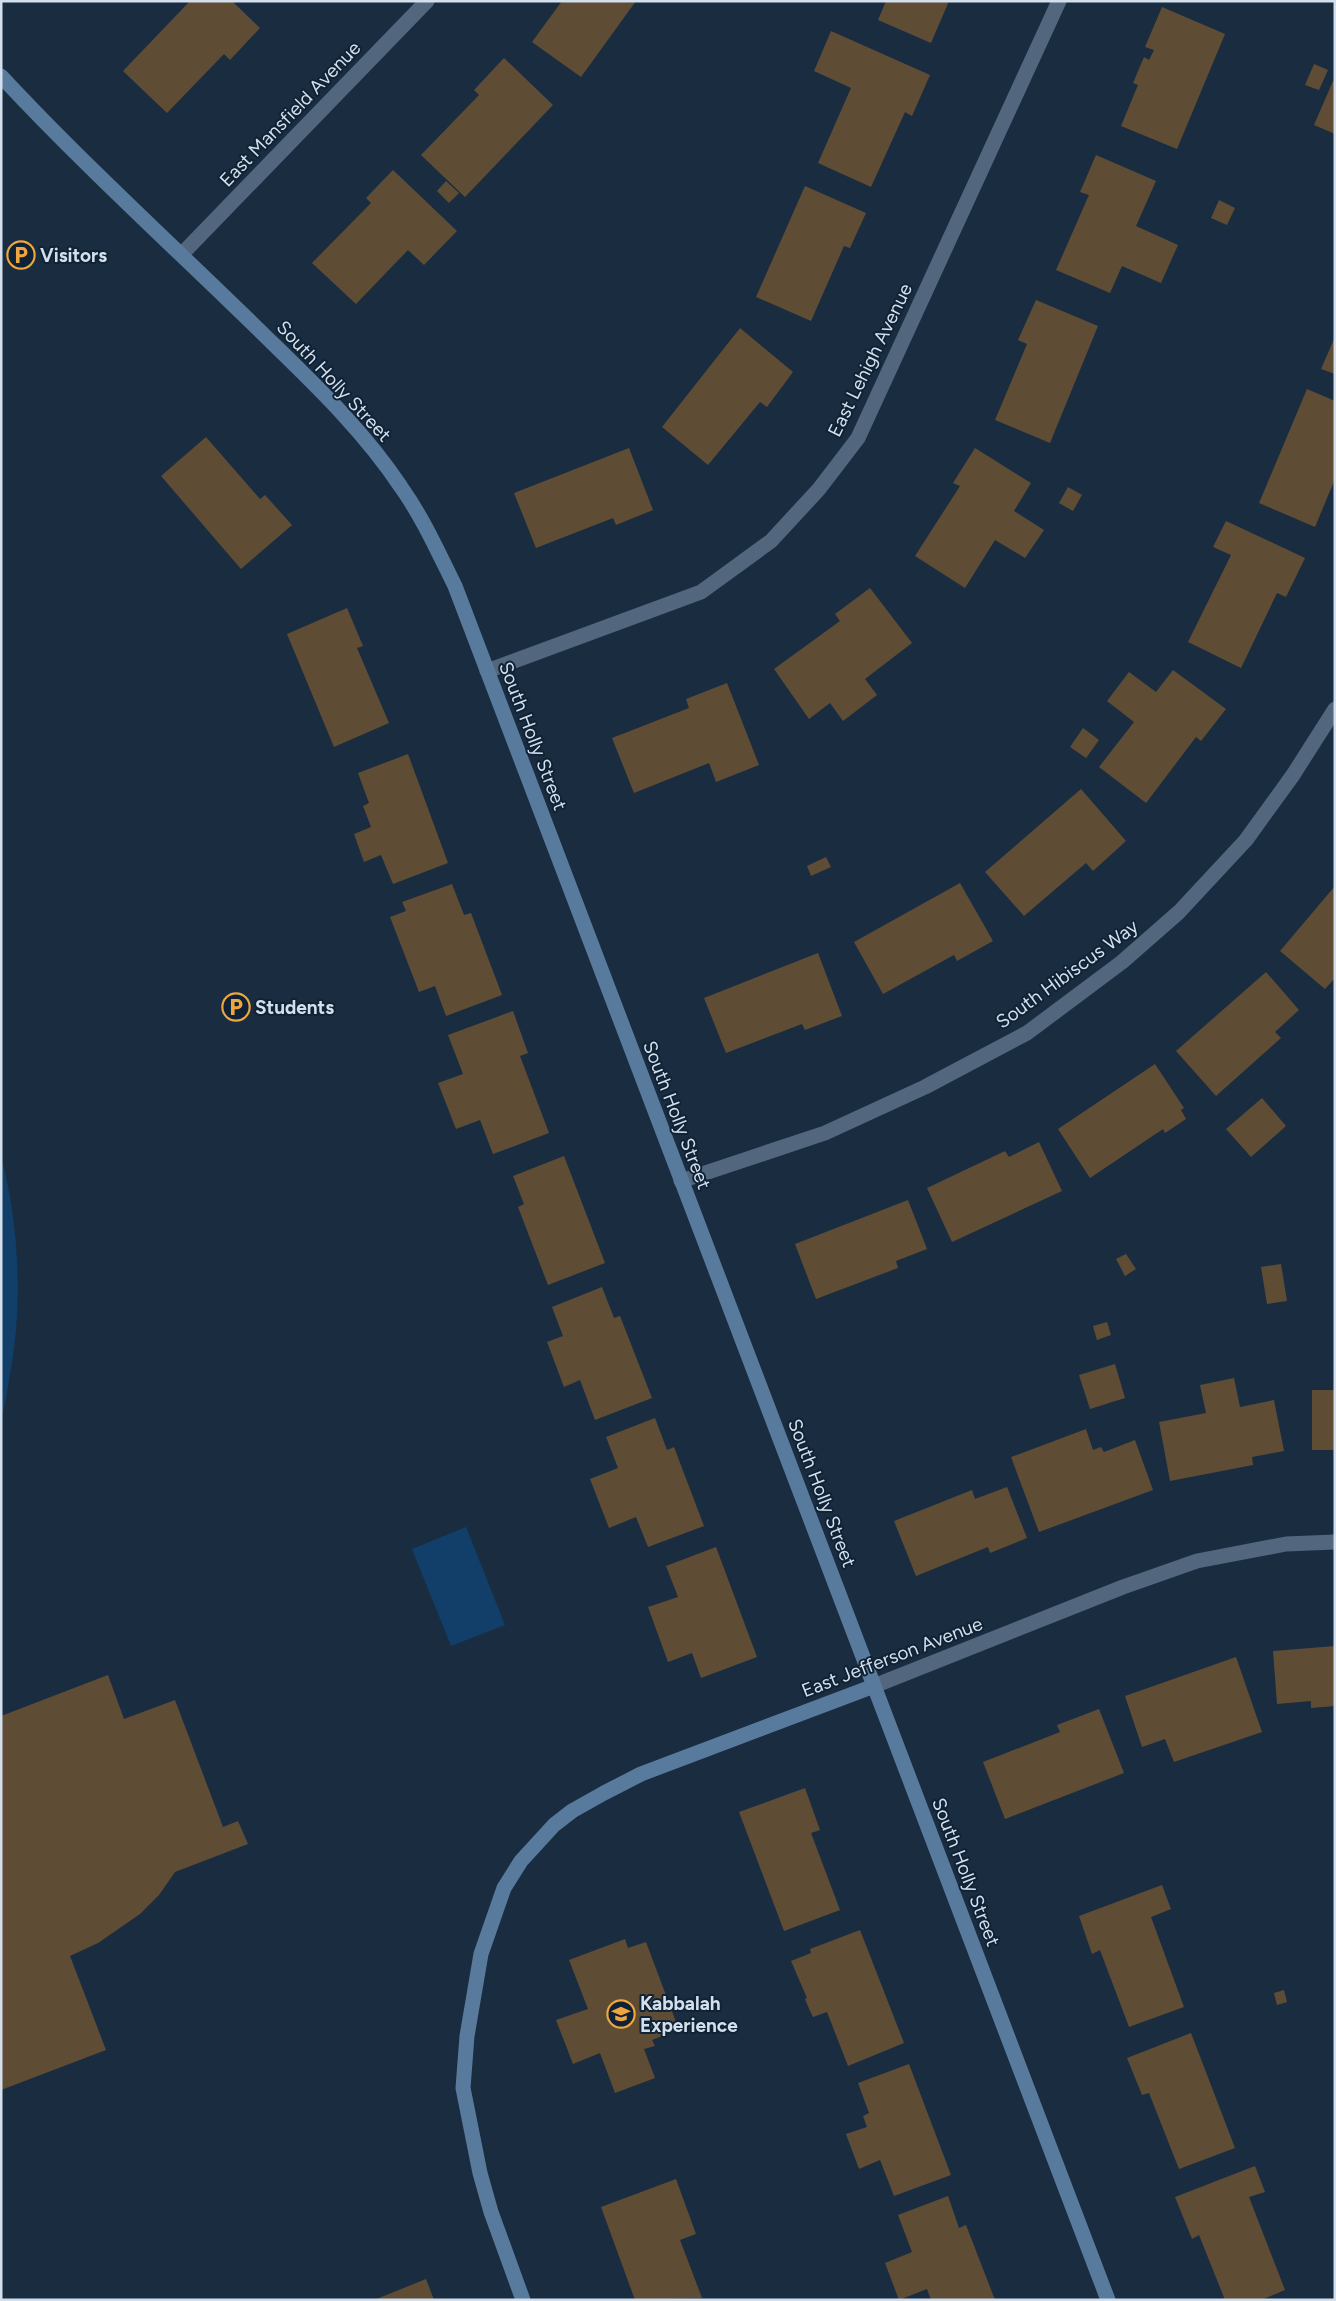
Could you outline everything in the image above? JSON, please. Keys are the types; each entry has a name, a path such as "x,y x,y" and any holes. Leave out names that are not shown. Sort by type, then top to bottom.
{"street":[{"name":"East Mansfield Avenue","path":"182,254 427,1"},
{"name":"East Lehigh Avenue","path":"487,671 701,592 772,541 819,490 858,438 1058,1"},
{"name":"South Holly Street","path":"1,76 44,122 182,254 362,434 401,486 426,526 455,586 1108,2300"},
{"name":"South Hibiscus Way","path":"682,1182 825,1132 925,1087 1027,1033 1122,962 1179,912 1246,840 1293,775 1335,709"},
{"name":"East Jefferson Avenue","path":"523,2300 491,2212 478,2164 463,2088 467,2036 481,1954 504,1888 521,1861 554,1825 572,1811 641,1774 874,1686 1123,1587 1197,1561 1286,1544 1335,1542"}],"shaded area":[{"path":"1,1156 16,1240 18,1296 13,1352 6,1399 1,1418"},
{"path":"466,1527 505,1625 451,1646 412,1549"}],"building":[{"path":"190,1 232,1 260,28 230,60 224,54 167,113 123,71"},
{"path":"562,1 636,1 581,77 532,42"},
{"path":"886,1 949,1 931,43 878,20"},
{"path":"1162,7 1225,34 1177,149 1121,126 1138,85 1133,83 1144,57 1149,60 1154,50 1145,47"},
{"path":"831,31 930,75 912,116 905,112 871,187 818,163 851,88 814,71"},
{"path":"504,58 553,105 465,197 421,155 479,95 474,90"},
{"path":"1314,64 1328,70 1319,90 1305,85"},
{"path":"1333,81 1335,82 1335,134 1314,125"},
{"path":"1096,155 1156,181 1136,226 1178,245 1161,283 1122,266 1110,293 1056,270 1089,195 1080,192"},
{"path":"393,170 457,231 424,265 408,250 356,304 312,263 371,203 366,198"},
{"path":"446,181 459,193 449,203 437,191"},
{"path":"805,186 866,213 850,248 844,246 811,321 756,297"},
{"path":"1219,200 1235,208 1227,225 1211,218"},
{"path":"1036,300 1098,326 1050,443 995,420 1027,344 1018,340"},
{"path":"740,328 793,372 767,407 760,402 708,465 662,427"},
{"path":"1335,337 1335,374 1321,369"},
{"path":"1307,389 1335,401 1335,479 1315,527 1259,503"},
{"path":"206,437 260,499 265,495 292,525 241,569 161,476"},
{"path":"629,448 653,510 616,525 613,518 536,548 514,493"},
{"path":"975,448 1031,483 1014,511 1044,530 1025,558 995,540 965,588 915,556 960,486 953,483"},
{"path":"1068,487 1082,495 1073,511 1059,503"},
{"path":"1226,521 1305,558 1286,597 1277,593 1241,668 1188,642 1231,555 1213,547"},
{"path":"870,588 912,643 865,679 877,695 843,721 830,703 809,719 774,669 840,621 835,614"},
{"path":"347,608 363,646 357,648 389,723 334,747 287,634"},
{"path":"1173,670 1226,709 1201,741 1196,737 1146,803 1099,767 1134,722 1107,701 1129,672 1156,692"},
{"path":"727,683 759,765 716,782 709,763 634,793 612,738 689,708 686,699"},
{"path":"1083,728 1099,740 1086,758 1070,747"},
{"path":"408,754 448,863 393,884 381,855 364,862 354,834 371,827 363,806 369,803 358,773"},
{"path":"1081,789 1126,841 1093,871 1086,863 1024,916 985,872"},
{"path":"826,857 831,867 811,876 807,866"},
{"path":"960,883 993,941 957,961 954,955 883,994 854,942"},
{"path":"452,884 464,915 471,913 502,995 446,1016 435,986 419,992 390,917 406,911 402,902"},
{"path":"1335,886 1335,978 1325,989 1280,951"},
{"path":"818,953 842,1016 805,1030 802,1024 726,1053 704,998"},
{"path":"1266,972 1299,1010 1275,1032 1281,1038 1216,1096 1176,1051"},
{"path":"513,1011 528,1053 520,1056 549,1133 493,1154 480,1120 456,1129 438,1083 463,1074 448,1035"},
{"path":"1155,1064 1184,1108 1181,1110 1186,1119 1165,1133 1163,1129 1090,1178 1058,1129"},
{"path":"1262,1098 1286,1126 1251,1157 1226,1129"},
{"path":"1039,1142 1062,1191 952,1242 927,1188 1005,1151 1009,1157"},
{"path":"564,1156 605,1263 548,1285 518,1207 524,1204 513,1176"},
{"path":"908,1200 927,1249 896,1261 898,1268 816,1299 795,1244"},
{"path":"1126,1254 1136,1269 1125,1276 1116,1259"},
{"path":"1281,1264 1287,1301 1267,1304 1261,1267"},
{"path":"602,1287 614,1318 620,1316 652,1398 595,1420 580,1380 564,1387 547,1342 563,1336 552,1307"},
{"path":"1107,1322 1111,1335 1097,1340 1093,1326"},
{"path":"1115,1364 1125,1398 1090,1409 1079,1375"},
{"path":"1234,1378 1240,1407 1274,1400 1284,1451 1252,1457 1253,1465 1170,1481 1159,1422 1206,1413 1200,1385"},
{"path":"1312,1390 1335,1390 1335,1450 1312,1450"},
{"path":"655,1418 667,1450 674,1447 704,1526 648,1547 636,1517 609,1528 590,1479 618,1468 606,1437"},
{"path":"1086,1429 1093,1450 1101,1447 1104,1452 1135,1440 1153,1490 1039,1532 1011,1457"},
{"path":"1007,1487 1027,1538 990,1553 988,1547 916,1576 894,1521 972,1490 975,1499"},
{"path":"716,1547 757,1657 701,1678 692,1653 668,1662 648,1607 678,1597 666,1566"},
{"path":"1335,1646 1335,1706 1311,1708 1311,1701 1277,1704 1273,1651"},
{"path":"1236,1657 1262,1732 1174,1762 1165,1739 1142,1747 1125,1696"},
{"path":"108,1675 124,1719 175,1700 223,1827 238,1821 248,1844 175,1872 159,1895 140,1914 98,1943 70,1956 106,2050 1,2090 1,1716"},
{"path":"1099,1709 1124,1773 1005,1819 983,1762 1060,1732 1057,1725"},
{"path":"805,1788 820,1830 811,1833 840,1910 784,1931 739,1812"},
{"path":"1162,1885 1171,1909 1151,1917 1184,2007 1129,2027 1100,1950 1092,1954 1079,1916"},
{"path":"860,1930 904,2043 848,2066 827,2012 813,2017 791,1961 811,1953 810,1949"},
{"path":"625,1939 628,1948 646,1942 676,2022 671,2023 675,2031 652,2040 655,2046 644,2049 655,2078 615,2093 600,2053 573,2064 556,2020 588,2009 569,1960"},
{"path":"1284,1990 1287,2002 1277,2005 1274,1993"},
{"path":"1191,2033 1235,2148 1179,2169 1149,2093 1142,2095 1127,2058"},
{"path":"909,2064 951,2175 894,2196 880,2160 859,2169 846,2134 867,2127 863,2116 869,2113 858,2083"},
{"path":"1255,2166 1265,2192 1249,2197 1285,2290 1261,2300 1225,2300 1199,2235 1192,2239 1175,2197"},
{"path":"676,2179 696,2234 680,2240 702,2298 635,2300 601,2207"},
{"path":"948,2196 959,2228 966,2225 995,2300 931,2300 927,2289 899,2300 885,2263 912,2252 898,2215"},
{"path":"426,2279 434,2300 374,2300"}],"place":[{"name":"Visitors","path":"21,255"},
{"name":"Students","path":"236,1007"},
{"name":"Kabbalah Experience","path":"621,2014"}]}
